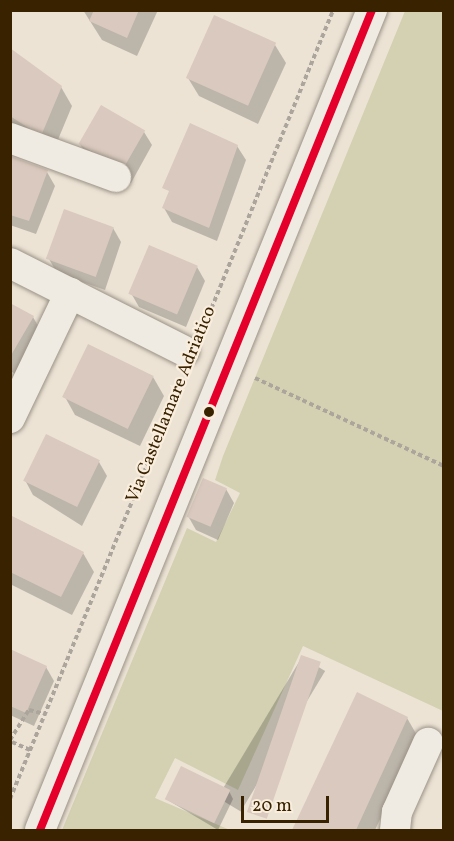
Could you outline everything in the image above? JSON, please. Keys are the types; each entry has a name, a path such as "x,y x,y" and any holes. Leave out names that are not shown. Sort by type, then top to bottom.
{"street":[{"name":"Via Castellamare Adriatico","path":"40,831 372,10"},
{"path":"10,138 104,173"},
{"path":"10,263 190,354"},
{"path":"10,418 70,293"},
{"path":"394,831 397,812 428,743"}],"path":[{"name":"Via Castellamare Adriatico","path":"10,799 190,354 333,10"},
{"path":"228,365 444,466"},
{"path":"30,751 11,741 29,710 45,714"}],"shaded area":[{"path":"405,11 443,11 443,711 303,646 238,790 175,758 155,798 230,830 62,830 187,528 216,542 240,493 215,480 223,456"}],"building":[{"path":"94,10 139,10 127,38 89,21"},
{"path":"214,15 276,43 248,106 186,78"},
{"path":"10,48 62,86 41,136 10,116"},
{"path":"101,105 145,130 123,169 78,144"},
{"path":"190,123 238,145 209,228 162,208 169,191 162,188"},
{"path":"10,156 48,170 29,221 10,215"},
{"path":"64,209 114,227 96,277 46,259"},
{"path":"149,245 198,266 177,314 128,294"},
{"path":"10,303 34,316 10,357"},
{"path":"88,344 154,376 128,429 62,397"},
{"path":"46,434 100,460 77,507 23,481"},
{"path":"203,478 227,488 211,527 187,517"},
{"path":"10,515 84,552 61,597 10,572"},
{"path":"10,649 47,666 26,713 10,706"},
{"path":"301,655 321,662 267,819 247,812"},
{"path":"357,692 408,717 356,830 292,830"},
{"path":"181,766 230,790 214,823 165,799"}],"transit line":[{"path":"40,830 372,10"}]}
